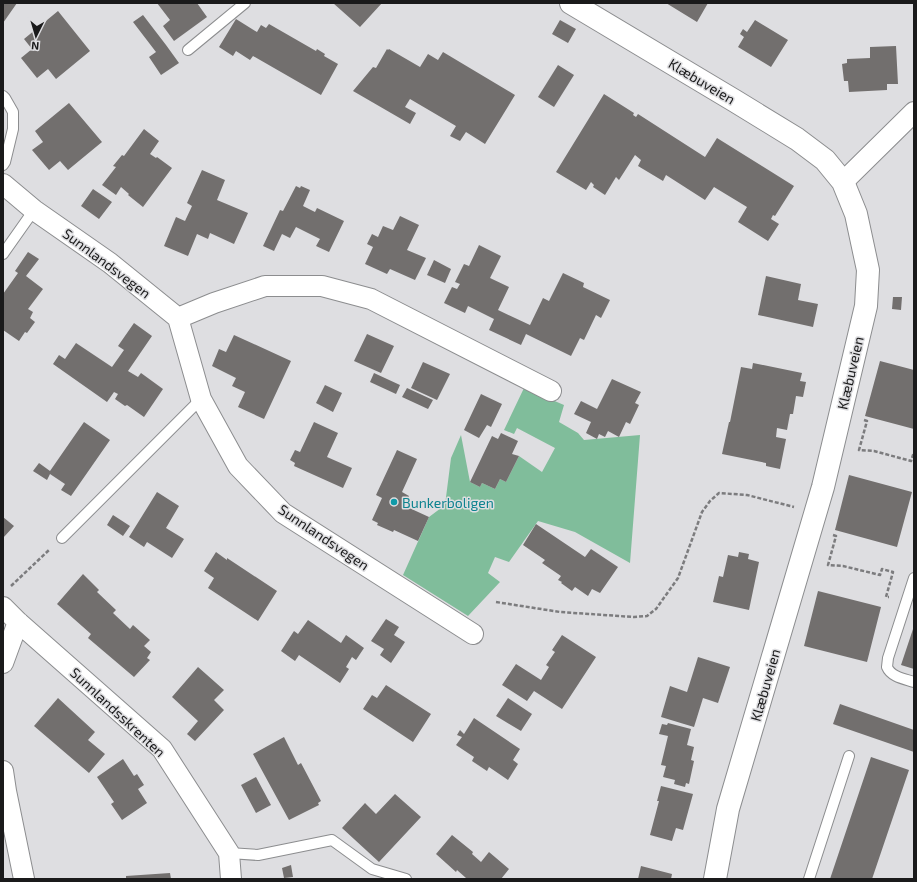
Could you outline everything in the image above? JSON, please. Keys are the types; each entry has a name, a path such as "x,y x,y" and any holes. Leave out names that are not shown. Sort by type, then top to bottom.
{"street":[{"name":"Klæbuveien","path":"571,3 736,101 825,160 843,182 856,214 868,270 866,306 823,487 728,808 714,879"},
{"path":"843,182 914,112"},
{"name":"Sunnlandsvegen","path":"3,184 34,210 110,263 178,318 200,400 238,466 283,513 473,634"},
{"path":"178,318 214,303 265,286 322,286 371,300 551,391"},
{"name":"Sunnlandsskrenten","path":"6,598 18,622 162,749 229,853 231,879"},
{"path":"3,663 18,622"},
{"path":"3,771 24,879"}],"lane":[{"path":"188,50 245,3"},
{"path":"3,96 13,112 14,129 3,165"},
{"path":"3,254 34,210"},
{"path":"62,538 200,400"},
{"path":"914,578 888,658 887,668 889,672 894,675 914,682"},
{"path":"809,879 849,756"},
{"path":"229,853 258,855 332,840 372,869 406,879"}],"path":[{"path":"867,421 859,450 874,451 911,461 914,455"},
{"path":"496,602 560,612 634,617 647,616 656,609 678,578 702,512 710,501 719,493 748,495 816,513"},
{"path":"836,536 828,565 843,566 880,576 882,570 893,572 886,597"},
{"path":"6,598 62,538"}],"green space":[{"path":"524,388 564,405 559,422 578,433 584,440 640,435 630,563 575,532 538,521 509,562 495,557 488,573 500,582 468,616 403,575 429,517 445,505 451,458 461,435 470,482 480,487 482,483 495,489 500,479 506,482 519,456 542,472 555,448 517,428 514,434 504,430"}],"building":[{"path":"3,3 17,3 3,23"},
{"path":"157,3 197,3 207,17 174,41 163,26 170,20"},
{"path":"333,3 382,3 360,27"},
{"path":"666,3 708,3 697,22"},
{"path":"58,11 90,51 56,79 48,69 37,78 21,58 32,49 24,39"},
{"path":"143,15 179,63 161,75 149,57 156,52 133,22"},
{"path":"236,19 257,32 261,25 266,28 269,24 316,51 317,49 325,54 324,56 338,64 321,95 253,56 250,60 236,51 233,56 219,47"},
{"path":"560,20 576,29 568,43 552,34"},
{"path":"755,20 788,40 771,67 738,47 744,37 740,34 743,29 747,32"},
{"path":"896,46 898,84 887,84 887,90 849,92 848,81 844,81 842,64 847,63 847,59 870,58 870,47"},
{"path":"387,49 420,67 428,54 438,60 443,52 515,95 485,144 466,132 460,141 450,136 456,126 410,99 405,107 416,113 410,124 353,91 373,67 376,68"},
{"path":"558,65 574,75 554,107 538,97"},
{"path":"604,94 634,113 633,115 636,117 638,114 705,157 717,138 794,186 775,216 773,215 771,219 779,224 768,241 738,222 747,207 714,187 705,200 666,175 663,181 638,166 641,160 635,155 619,180 616,177 605,195 593,187 594,185 591,182 586,190 556,172"},
{"path":"69,103 102,142 68,170 60,161 49,170 32,150 43,142 35,131"},
{"path":"144,129 159,141 150,154 156,158 157,157 172,168 143,207 128,195 129,194 121,187 116,195 102,185 116,167 113,166 122,155 124,156"},
{"path":"202,170 225,180 217,200 248,213 234,244 210,233 208,239 197,234 188,256 164,246 176,217 185,221 192,206 187,203"},
{"path":"296,186 300,188 301,186 310,190 303,206 315,212 317,208 344,221 329,252 316,246 320,239 296,227 290,238 282,234 274,251 263,246 280,210 283,211"},
{"path":"93,189 112,202 99,219 81,206"},
{"path":"400,216 419,225 407,250 426,258 415,280 390,269 387,274 365,264 373,247 367,244 372,234 378,237 383,226 393,230"},
{"path":"479,245 501,256 490,278 509,287 498,310 530,325 543,298 549,301 563,273 584,283 583,287 610,300 601,318 596,315 584,340 580,338 571,356 526,334 521,345 489,330 494,319 468,306 465,313 444,303 452,287 457,289 460,284 455,282 464,264 469,266"},
{"path":"28,252 39,259 26,276 43,289 28,309 33,312 30,318 35,322 27,333 25,332 19,341 3,330 3,294 18,273 15,271"},
{"path":"434,260 451,269 445,283 427,275"},
{"path":"766,276 801,284 798,300 818,304 813,327 758,315"},
{"path":"893,297 902,297 901,310 892,309"},
{"path":"134,323 152,336 128,371 138,377 141,373 163,389 144,417 127,405 125,406 115,399 118,394 114,392 107,402 53,364 59,355 65,359 76,343 112,367 124,350 118,346"},
{"path":"367,334 394,346 381,373 354,361"},
{"path":"234,335 291,361 264,419 238,407 245,392 232,386 236,378 212,366 219,349 226,352"},
{"path":"880,361 914,370 914,429 865,416"},
{"path":"423,362 450,374 437,400 411,388"},
{"path":"753,363 802,373 800,381 806,382 803,397 796,396 793,414 790,414 787,430 777,428 776,437 786,439 780,469 766,466 766,463 722,454 741,367 752,369"},
{"path":"374,373 400,385 396,394 370,382"},
{"path":"612,379 641,392 635,403 639,405 630,424 626,422 619,437 608,431 605,437 599,434 597,439 586,433 591,422 574,414 581,401 597,409"},
{"path":"325,385 342,393 333,412 316,403"},
{"path":"407,388 433,400 428,409 402,397"},
{"path":"481,394 502,404 491,427 487,425 479,438 464,430"},
{"path":"84,422 110,440 71,496 61,490 65,484 50,474 47,480 33,471 39,463 50,471"},
{"path":"314,422 338,433 327,457 352,468 343,488 294,466 295,463 290,460 295,450 300,452"},
{"path":"501,433 518,441 512,454 519,456 506,482 500,479 495,489 482,483 480,487 470,482 492,436 498,439"},
{"name":"Bunkerboligen","path":"397,450 417,459 402,492 409,496 405,506 429,517 418,541 394,530 393,532 377,525 378,523 372,520 382,498 376,495"},
{"path":"849,475 912,492 897,547 835,530"},
{"path":"157,492 179,506 166,528 184,539 172,558 147,542 144,547 129,537"},
{"path":"113,515 130,526 123,536 107,525"},
{"path":"3,517 14,526 3,538"},
{"path":"536,524 585,557 591,549 618,567 600,593 592,589 588,596 575,587 572,591 558,580 561,576 542,563 545,560 523,545"},
{"path":"216,552 277,591 258,621 208,588 214,578 204,571"},
{"path":"739,552 749,554 748,559 759,562 749,610 713,602 719,576 723,577 728,555 738,557"},
{"path":"83,574 99,590 97,592 116,610 113,613 130,629 133,625 150,640 144,646 151,652 147,658 150,660 134,677 88,638 91,634 57,604"},
{"path":"818,591 881,607 867,662 804,646"},
{"path":"386,619 399,627 394,635 405,642 391,663 380,655 384,649 371,641"},
{"path":"308,620 341,643 346,635 364,648 356,660 352,657 346,667 349,669 340,683 299,655 295,661 281,651 294,631 298,634"},
{"path":"914,626 914,669 901,665"},
{"path":"562,635 596,657 562,709 534,691 527,701 502,685 516,664 541,680 549,667 546,665 555,652 552,650"},
{"path":"698,657 730,667 718,703 703,698 694,727 661,717 670,686 687,692"},
{"path":"198,667 224,690 214,700 224,710 195,741 187,734 198,721 172,697"},
{"path":"386,685 431,714 413,742 363,709 372,695 377,698"},
{"path":"58,698 95,732 88,740 105,754 89,773 34,726"},
{"path":"508,698 532,714 521,731 496,716"},
{"path":"840,704 914,730 914,752 833,724"},
{"path":"474,718 520,749 513,760 518,764 508,780 489,767 487,771 472,761 474,757 456,745 462,737 457,735 460,730 464,734"},
{"path":"668,723 691,729 687,745 694,747 691,760 694,761 689,784 686,783 685,787 674,784 675,780 663,777 666,766 661,765 668,736 659,734 662,724 667,725"},
{"path":"284,737 298,765 301,763 321,801 318,803 319,805 289,820 253,754"},
{"path":"871,757 909,770 872,879 830,879"},
{"path":"123,759 134,776 137,774 144,785 138,789 147,803 122,820 111,804 114,802 97,777"},
{"path":"256,777 271,805 256,813 241,785"},
{"path":"661,786 693,794 683,830 676,828 672,841 650,835 659,801 657,801"},
{"path":"395,794 421,817 379,862 342,828 365,803 376,814"},
{"path":"452,835 473,852 472,854 481,862 489,852 509,869 501,879 466,879 436,854"},
{"path":"291,865 293,877 284,878 282,868"},
{"path":"641,866 672,874 671,879 638,879"},
{"path":"170,873 171,879 126,879 126,876"}],"place":[{"name":"Bunkerboligen","path":"394,502"}]}
